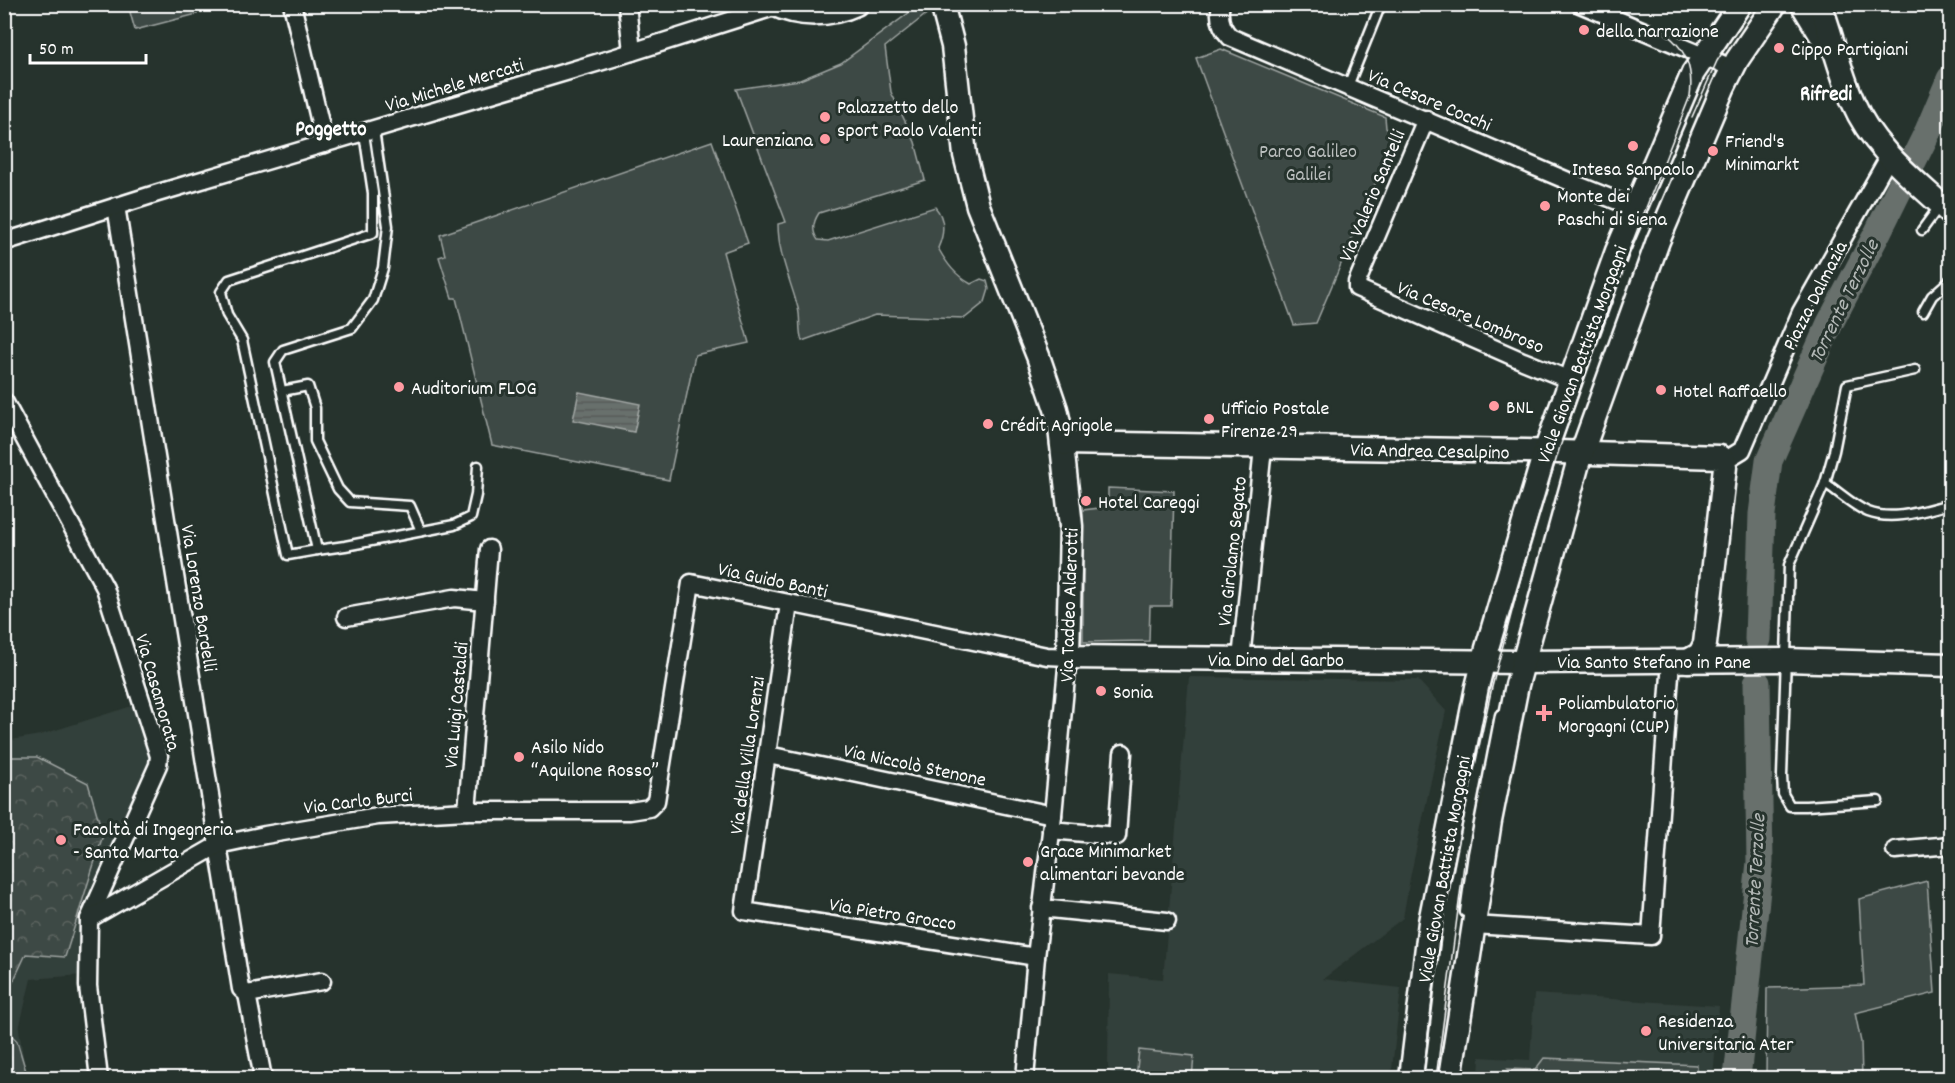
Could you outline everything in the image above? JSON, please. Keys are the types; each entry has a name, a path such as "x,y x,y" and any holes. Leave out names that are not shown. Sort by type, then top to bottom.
{"street":[{"path":"292,4 325,144"},
{"path":"627,4 632,52"},
{"path":"775,5 806,13 823,14 834,13 856,4"},
{"name":"Via Taddeo Alderotti","path":"942,4 953,46 966,155 975,195 1038,356 1056,409 1071,526 1068,657 1025,1078"},
{"path":"1580,4 1729,66 1775,4"},
{"path":"1704,57 1740,4"},
{"path":"1802,4 1838,61"},
{"path":"1820,4 1853,102 1867,126 1892,160 1946,208"},
{"name":"Via Michele Mercati","path":"4,242 116,206 632,52 775,5"},
{"name":"Via Cesare Cocchi","path":"1220,10 1223,28 1230,37 1635,208"},
{"name":"Viale Giovan Battista Morgagni","path":"1411,1078 1430,922 1483,661 1545,452 1570,380 1635,208 1693,73 1704,57"},
{"name":"Viale Giovan Battista Morgagni","path":"1450,1078 1469,921 1490,821 1515,662 1577,453 1658,241 1729,66"},
{"name":"Via Valerio Santelli","path":"1357,288 1357,282 1426,119"},
{"name":"Piazza Dalmazia","path":"1724,461 1742,450 1801,312 1892,160"},
{"name":"Via Lorenzo Bardelli","path":"116,206 241,989 247,994 263,1078"},
{"name":"Via Cesare Lombroso","path":"1357,288 1570,380"},
{"name":"Via Casamorata","path":"4,401 105,588 159,756 158,765 89,919 88,986 99,1078"},
{"name":"Via Andrea Cesalpino","path":"1062,443 1714,456 1724,461"},
{"name":"Via Girolamo Segato","path":"1241,659 1263,448"},
{"path":"1469,921 1651,936 1679,661 1700,654 1705,640 1724,461"},
{"name":"Via Luigi Castaldi","path":"467,811 489,549"},
{"name":"Via Guido Banti","path":"653,806 691,583 1047,656 1068,657"},
{"path":"346,617 454,598 485,601"},
{"name":"Via della Villa Lorenzi","path":"744,911 789,604"},
{"path":"1705,640 1709,653 1718,658 1730,660"},
{"name":"Via Dino del Garbo","path":"1068,657 1483,661"},
{"name":"Via Santo Stefano in Pane","path":"1515,662 1783,660 1950,665"},
{"path":"1483,661 1515,662"},
{"name":"Via Niccolò Stenone","path":"768,755 1052,823 1117,836 1123,753"},
{"name":"Via Carlo Burci","path":"89,919 218,845 265,835 366,818 467,811 630,811 644,810 653,806"},
{"path":"1895,850 1950,846"},
{"path":"1041,908 1167,921"},
{"name":"Via Pietro Grocco","path":"744,911 1036,957"},
{"path":"247,994 322,981"}],"lane":[{"path":"1348,86 1381,4"},
{"path":"1729,66 1763,4"},
{"name":"Viale Giovan Battista Morgagni","path":"1625,303 1709,97 1729,66"},
{"path":"317,550 275,362 283,350 352,328 373,300 383,268 388,226 369,131"},
{"path":"369,131 373,233 229,280 221,292 227,315 242,340 288,555 454,525 471,517 476,495 478,466"},
{"path":"1922,230 1946,208"},
{"path":"1923,312 1932,296 1950,280"},
{"name":"Viale Giovan Battista Morgagni","path":"1546,542 1577,453 1606,356"},
{"path":"1878,801 1790,806 1783,794 1783,660 1789,565 1825,483 1847,385 1915,370"},
{"path":"282,391 308,386 315,408 315,441 338,489 350,502 410,506 421,531"},
{"path":"1825,483 1868,512 1887,516 1904,515 1950,504"},
{"name":"Viale Giovan Battista Morgagni","path":"1469,921 1473,854 1502,707"},
{"name":"Viale Giovan Battista Morgagni","path":"1441,1078 1452,1001"}],"shaded area":[{"path":"579,392 640,404 634,432 573,420"},
{"path":"1189,677 1418,680 1446,711 1403,918 1323,979 1401,988 1391,1078 1113,1078 1108,1067 1109,974 1163,979"},
{"name":"Facoltà di Ingegneria - Santa Marta","path":"135,705 153,760 84,919 83,975 31,979 19,1029 26,1076 5,1078 5,741 40,735"},
{"path":"1534,994 1719,1006 1713,1078 1479,1078 1480,1057 1530,1060"}],"green space":[{"path":"921,4 929,12 885,47 891,92 915,142 925,180 819,213 814,223 814,233 818,240 828,241 935,207 941,217 943,227 938,248 952,269 965,281 971,284 981,279 987,281 989,289 985,302 965,318 875,315 802,341 798,308 782,256 779,235 778,224 786,222 736,89 800,80 841,63"},
{"path":"128,5 195,5 197,14 135,30"},
{"name":"Parco Galileo Galilei","path":"1221,49 1385,117 1386,128 1394,139 1316,323 1294,325 1196,58"},
{"path":"712,141 748,243 723,252 749,343 695,355 669,480 492,445 456,298 452,298 439,257 445,255 440,235"},
{"path":"1108,488 1174,491 1171,606 1150,606 1149,641 1083,642 1083,510 1108,507"},
{"path":"5,757 37,757 88,783 103,835 65,957 26,954 5,999"},
{"path":"1927,881 1935,993 1855,1013 1861,1042 1862,1078 1766,1078 1767,988 1864,985 1859,899"},
{"path":"4,1028 17,1041 28,1078 5,1078"},
{"path":"1139,1050 1194,1056 1192,1078 1136,1078"},
{"path":"1544,1058 1697,1065 1697,1078 1517,1078 1508,1069 1535,1070"}],"waterway":[{"name":"Torrente Terzolle","path":"1758,639 1762,514 1769,461 1830,323 1928,131 1950,79"},
{"name":"Torrente Terzolle","path":"1737,1078 1760,862 1757,683"}],"tram line":[{"path":"1423,1078 1441,922 1492,687 1527,554 1559,450 1618,279 1690,96 1690,76 1686,59 1678,46 1654,26 1604,4"},
{"path":"1692,117 1717,61 1754,4"},
{"path":"1436,1078 1466,849"}],"place":[{"name":"della narrazione","path":"1584,30"},
{"name":"Cippo Partigiani","path":"1779,48"},
{"name":"Palazzetto dello sport Paolo Valenti","path":"825,117"},
{"name":"Laurenziana","path":"825,139"},
{"name":"Intesa Sanpaolo","path":"1633,146"},
{"name":"Friend's Minimarkt","path":"1713,151"},
{"name":"Monte dei Paschi di Siena","path":"1545,206"},
{"name":"Auditorium FLOG","path":"399,387"},
{"name":"Hotel Raffaello","path":"1661,390"},
{"name":"BNL","path":"1494,406"},
{"name":"Ufficio Postale Firenze 29","path":"1209,419"},
{"name":"Crédit Agrigole","path":"988,424"},
{"name":"Hotel Careggi","path":"1086,501"},
{"name":"Sonia","path":"1101,691"},
{"name":"Poliambulatorio Morgagni (CUP)","path":"1544,713"},
{"name":"Asilo Nido “Aquilone Rosso”","path":"519,757"},
{"name":"Facoltà di Ingegneria - Santa Marta","path":"61,840"},
{"name":"Grace Minimarket alimentari bevande","path":"1028,862"},
{"name":"Residenza Universitaria Ater","path":"1646,1031"}],"district":[{"name":"Rifredi","path":"1826,93"},
{"name":"Poggetto","path":"331,128"}]}
